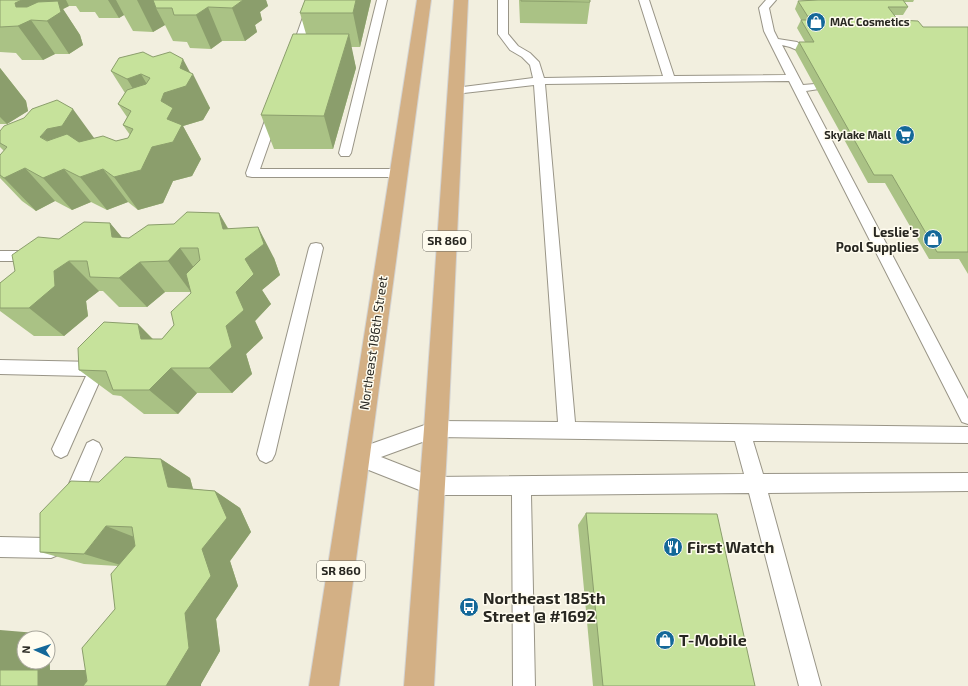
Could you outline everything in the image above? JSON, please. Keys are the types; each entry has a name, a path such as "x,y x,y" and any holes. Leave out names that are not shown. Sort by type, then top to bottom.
{"main road":[{"name":"Northeast 186th Street","path":"324,686 397,173 424,0"},
{"name":"SR 860","path":"419,686 436,429 461,0"}],"lane":[{"path":"290,68 314,0"},
{"path":"345,153 382,0"},
{"path":"503,0 503,34 514,48 526,55 535,64 539,80 567,430"},
{"path":"644,0 669,79"},
{"path":"771,0 764,8 769,32 968,416"},
{"path":"774,42 796,45 804,50"},
{"path":"455,91 539,80 669,79 796,84 816,87"},
{"path":"279,98 252,173 397,173"},
{"path":"266,454 316,248"},
{"path":"0,256 47,256"},
{"path":"23,270 31,256"},
{"path":"0,367 97,369 61,449"},
{"path":"357,457 436,429 968,435"},
{"path":"742,432 810,686"},
{"path":"0,547 51,548 93,449"},
{"path":"357,457 432,486 968,482"},
{"path":"521,486 524,686"}],"building":[{"path":"0,0 22,0 15,3 16,7 27,7 38,2 58,1 61,12 47,21 31,20 18,26 0,27"},
{"path":"153,0 243,0 232,8 208,7 196,15 174,15 172,8 156,8"},
{"path":"305,0 356,0 353,13 300,13"},
{"path":"590,0 590,2 521,1"},
{"name":"Skylake Mall","path":"903,0 908,7 888,7 898,20 918,21 923,27 968,27 968,252 937,252 892,175 874,175 799,42 814,42 801,20 810,20 798,1"},
{"path":"293,34 349,34 324,116 261,115"},
{"path":"143,52 153,57 170,52 183,59 180,68 193,74 186,86 164,93 161,101 173,108 167,119 182,125 173,142 152,147 141,170 114,177 103,169 80,177 64,169 43,178 25,168 4,178 0,175 0,155 7,147 0,143 0,131 4,126 24,118 32,109 57,100 73,109 62,126 47,129 40,137 47,141 67,134 79,142 103,136 116,141 128,138 133,129 123,125 131,111 118,104 127,90 146,84 150,78 141,74 127,79 111,71 119,58"},
{"path":"187,212 219,213 223,229 258,227 264,244 245,259 254,274 236,292 244,310 226,326 232,347 209,368 171,368 149,390 113,390 106,371 79,370 78,348 104,322 138,324 141,339 162,339 174,325 171,312 191,293 186,274 200,260 198,248 180,248 168,261 140,262 119,278 90,277 87,261 69,261 54,271 55,286 29,308 0,308 0,283 15,271 12,255 38,237 59,239 84,222 110,223 112,237 129,238 148,225 174,224"},
{"path":"125,457 161,459 168,487 215,491 227,518 202,549 211,576 185,613 189,648 166,686 83,686 87,681 82,648 115,609 111,574 135,546 132,527 106,526 84,554 40,552 40,513 71,481 99,482"},
{"path":"586,513 717,514 755,686 603,686"},
{"path":"0,670 38,670 38,686 0,686"}],"place":[{"name":"MAC Cosmetics","path":"816,22"},
{"name":"Skylake Mall","path":"905,135"},
{"name":"Leslie's Pool Supplies","path":"933,239"},
{"name":"First Watch","path":"673,547"},
{"name":"Northeast 185th Street @ #1692","path":"469,607"},
{"name":"T-Mobile","path":"665,640"}]}
